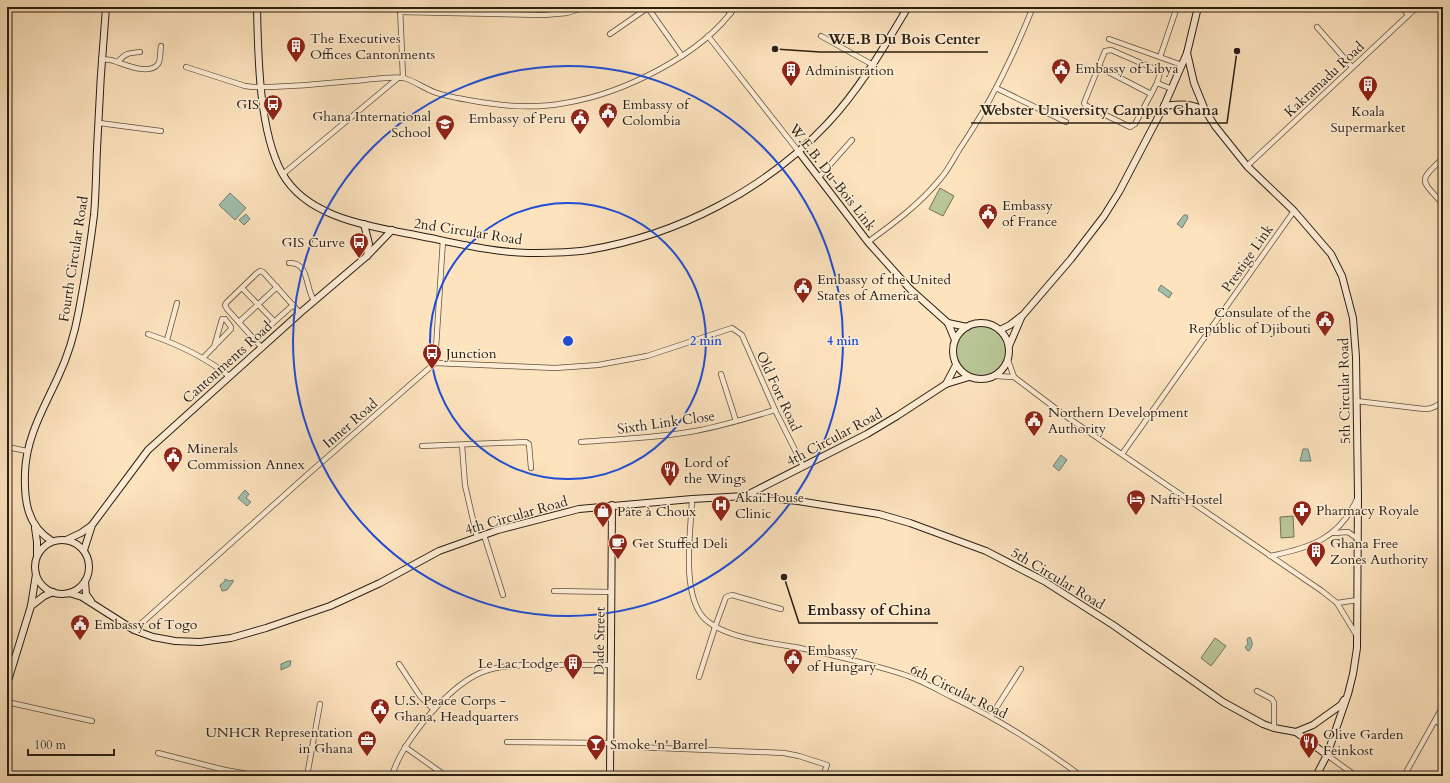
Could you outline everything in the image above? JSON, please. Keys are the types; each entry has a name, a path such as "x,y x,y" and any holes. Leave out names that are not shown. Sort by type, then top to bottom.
{"street":[{"name":"Fourth Circular Road","path":"52,541 36,528 30,517 26,493 25,473 27,451 34,427 59,375 79,312 94,213 101,59 106,7"},
{"name":"2nd Circular Road","path":"257,7 261,88 265,123 274,155 283,174 300,195 323,211 364,224 491,249 527,253 586,250 633,240 686,221 731,199 769,175 798,152 828,123 849,98 873,65 907,10"},
{"path":"460,7 460,13"},
{"path":"403,78 400,10 460,13 544,14 567,13 585,7"},
{"path":"610,34 649,7 682,56"},
{"path":"724,7 731,13"},
{"path":"186,67 245,86 261,88 403,78 435,92 454,97 488,103 536,107 566,103 636,82 682,56 708,36 735,7"},
{"path":"895,7 907,10"},
{"path":"868,242 907,214 941,178 970,135 996,88 1019,43 1033,7"},
{"path":"1160,57 1177,7"},
{"path":"1198,7 1187,53 1172,89 1119,192 1104,216 1071,259 1023,315 1018,323 1009,346 1008,360 1014,377 1067,417 1337,603 1357,636"},
{"path":"1402,7 1408,15"},
{"name":"Kakramadu Road","path":"1247,166 1417,7"},
{"path":"1317,27 1352,67"},
{"name":"W.E.B. Du-Bois Link","path":"708,36 868,242 910,289 948,323 955,340"},
{"path":"821,36 873,65"},
{"path":"1109,39 1182,65"},
{"path":"101,59 118,62 136,68 149,69 155,67 159,63 161,46"},
{"path":"1109,49 1158,70 1160,73 1157,83 1135,124 1130,127 1085,105 1084,101 1099,67 1105,51 1109,49"},
{"path":"118,62 122,56 127,53 140,52"},
{"name":"5th Circular Road","path":"1187,53 1194,83 1205,110 1215,126 1247,166 1294,211 1331,254 1342,276 1353,318 1355,336 1358,496 1357,636 1354,668 1348,694 1327,755 1316,776"},
{"path":"1099,67 1151,94"},
{"path":"283,174 398,78"},
{"path":"1157,83 1172,89"},
{"path":"996,88 1066,122"},
{"path":"1164,106 1184,104 1205,110"},
{"path":"99,123 161,131"},
{"path":"819,177 852,140"},
{"path":"1443,158 1424,177 1426,186 1443,204"},
{"name":"Prestige Link","path":"1122,454 1294,211"},
{"path":"364,224 369,244 366,256"},
{"name":"Cantonments Road","path":"92,525 148,450 300,312 366,256 392,230"},
{"path":"435,364 443,240"},
{"path":"289,263 296,264 304,271 308,280 310,294 314,300"},
{"path":"262,348 227,310 225,306 227,302 260,271 263,272 300,312"},
{"path":"239,322 277,287"},
{"path":"242,288 274,322"},
{"path":"167,340 177,302"},
{"path":"255,339 293,305"},
{"path":"1000,330 1010,325 1023,315"},
{"path":"203,358 214,347 231,329 225,318 222,319 214,347"},
{"name":"W.E.B. Du-Bois Link","path":"948,323 967,327"},
{"path":"1008,360 1003,369 995,376 978,380 969,377 956,365 953,357 953,348 955,340 960,332 975,324 984,323 1000,330 1006,337 1009,346"},
{"name":"Old Fort Road","path":"435,364 555,368 598,365 647,356 732,328 742,335 775,410 803,466"},
{"path":"148,334 167,340 203,358 229,376"},
{"name":"Inner Road","path":"134,630 307,475 435,364"},
{"name":"4th Circular Road","path":"946,384 956,365"},
{"path":"721,374 736,421"},
{"path":"995,376 1014,377"},
{"name":"4th Circular Road","path":"69,593 77,594 134,630 153,637 175,641 200,642 231,638 266,628 330,606 380,583 439,551 477,537 523,523 579,509 612,505 746,496 867,434 946,384 969,377"},
{"path":"1356,401 1430,409 1443,400"},
{"name":"Sixth Link Close","path":"581,442 640,438 693,432 775,410"},
{"path":"422,446 526,442 529,444 531,468"},
{"path":"462,445 465,485 477,537"},
{"path":"7,447 27,451"},
{"name":"5th Circular Road","path":"746,496 798,501 879,514 910,523 986,551 1044,581 1113,625 1223,702 1263,724 1274,728 1296,732 1327,755"},
{"path":"1270,556 1303,548 1332,533 1346,519 1358,496"},
{"name":"6th Circular Road","path":"692,499 690,584 692,597 703,617 715,627 737,635 819,652 878,667 922,682 991,716 1081,776"},
{"name":"Dade Street","path":"610,776 612,505"},
{"path":"85,582 69,593 58,594 44,587 36,574 34,567 37,556 43,547 52,541 66,540 81,533 92,525"},
{"path":"84,550 92,525"},
{"name":"Fourth Circular Road","path":"36,528 38,542 37,556"},
{"path":"1332,533 1348,532 1358,538"},
{"path":"484,535 503,595"},
{"path":"66,540 76,544 84,550 89,560 85,582 86,594 91,602"},
{"path":"7,684 30,606 36,574"},
{"path":"554,591 612,592"},
{"path":"30,606 44,596 53,592"},
{"path":"699,677 726,597 732,595 781,609"},
{"path":"1337,603 1358,600"},
{"path":"399,664 420,696 434,710"},
{"path":"392,776 394,768 405,747 434,710 464,682 480,673 502,667 611,665"},
{"path":"991,716 1021,669"},
{"path":"1257,691 1272,699 1274,703 1274,728"},
{"path":"1296,732 1313,726 1334,711 1341,705 1348,694"},
{"path":"7,702 92,722"},
{"path":"307,776 320,704"},
{"path":"1404,776 1443,706"},
{"path":"1436,721 1443,726"},
{"path":"507,742 610,744 784,753 827,765 823,776"},
{"path":"405,747 446,776"},
{"path":"158,753 225,770 258,776"},
{"path":"1327,755 1356,776"}],"green space":[{"path":"940,188 954,196 943,216 929,209"},
{"path":"977,325 987,325 996,329 1004,337 1008,346 1008,356 1004,365 996,373 987,377 977,377 968,373 960,365 956,356 956,346 960,337 968,329"},
{"path":"1293,516 1294,537 1281,538 1280,517"},
{"path":"1215,638 1226,646 1211,666 1201,658"}],"shaded area":[{"path":"230,193 246,208 235,220 219,205"},
{"path":"246,214 250,219 244,225 239,220"},
{"path":"1184,215 1187,215 1188,218 1182,228 1177,224"},
{"path":"1161,285 1172,293 1169,298 1158,290"},
{"path":"1303,449 1308,449 1311,461 1300,461"},
{"path":"1061,455 1067,460 1059,471 1053,466"},
{"path":"245,490 249,494 246,498 251,502 247,506 238,498"},
{"path":"225,579 229,581 233,580 233,582 227,590 222,591 220,585 225,581"},
{"path":"1250,637 1252,644 1249,651 1245,647 1248,644 1247,639"},
{"path":"291,661 290,666 281,670 281,664"}],"place":[{"name":"W.E.B Du Bois Center","path":"775,49"},
{"name":"Webster University Campus Ghana","path":"1237,51"},
{"name":"The Executives Offices Cantonments","path":"296,63"},
{"name":"Embassy of Libya","path":"1061,85"},
{"name":"Administration","path":"791,87"},
{"name":"Koala Supermarket","path":"1368,102"},
{"name":"GIS","path":"273,121"},
{"name":"Embassy of Colombia","path":"608,129"},
{"name":"Embassy of Peru","path":"580,135"},
{"name":"Ghana International School","path":"445,141"},
{"name":"Embassy of France","path":"988,230"},
{"name":"GIS Curve","path":"359,259"},
{"name":"Embassy of the United States of America","path":"803,304"},
{"name":"Consulate of the Republic of Djibouti","path":"1325,337"},
{"name":"Junction","path":"432,370"},
{"name":"Northern Development Authority","path":"1034,437"},
{"name":"Minerals Commission Annex","path":"173,473"},
{"name":"Lord of the Wings","path":"670,487"},
{"name":"Nafti Hostel","path":"1136,516"},
{"name":"Akai House Clinic","path":"721,522"},
{"name":"Pharmacy Royale","path":"1302,527"},
{"name":"Pâte à Choux","path":"603,528"},
{"name":"Get Stuffed Deli","path":"618,560"},
{"name":"Ghana Free Zones Authority","path":"1316,568"},
{"name":"Embassy of China","path":"784,577"},
{"name":"Embassy of Togo","path":"80,641"},
{"name":"Embassy of Hungary","path":"793,675"},
{"name":"Le Lac Lodge","path":"573,680"},
{"name":"U.S. Peace Corps - Ghana, Headquarters","path":"380,725"},
{"name":"UNHCR Representation in Ghana","path":"367,757"},
{"name":"Olive Garden Feinkost","path":"1309,759"},
{"name":"Smoke 'n' Barrel","path":"596,761"}]}
